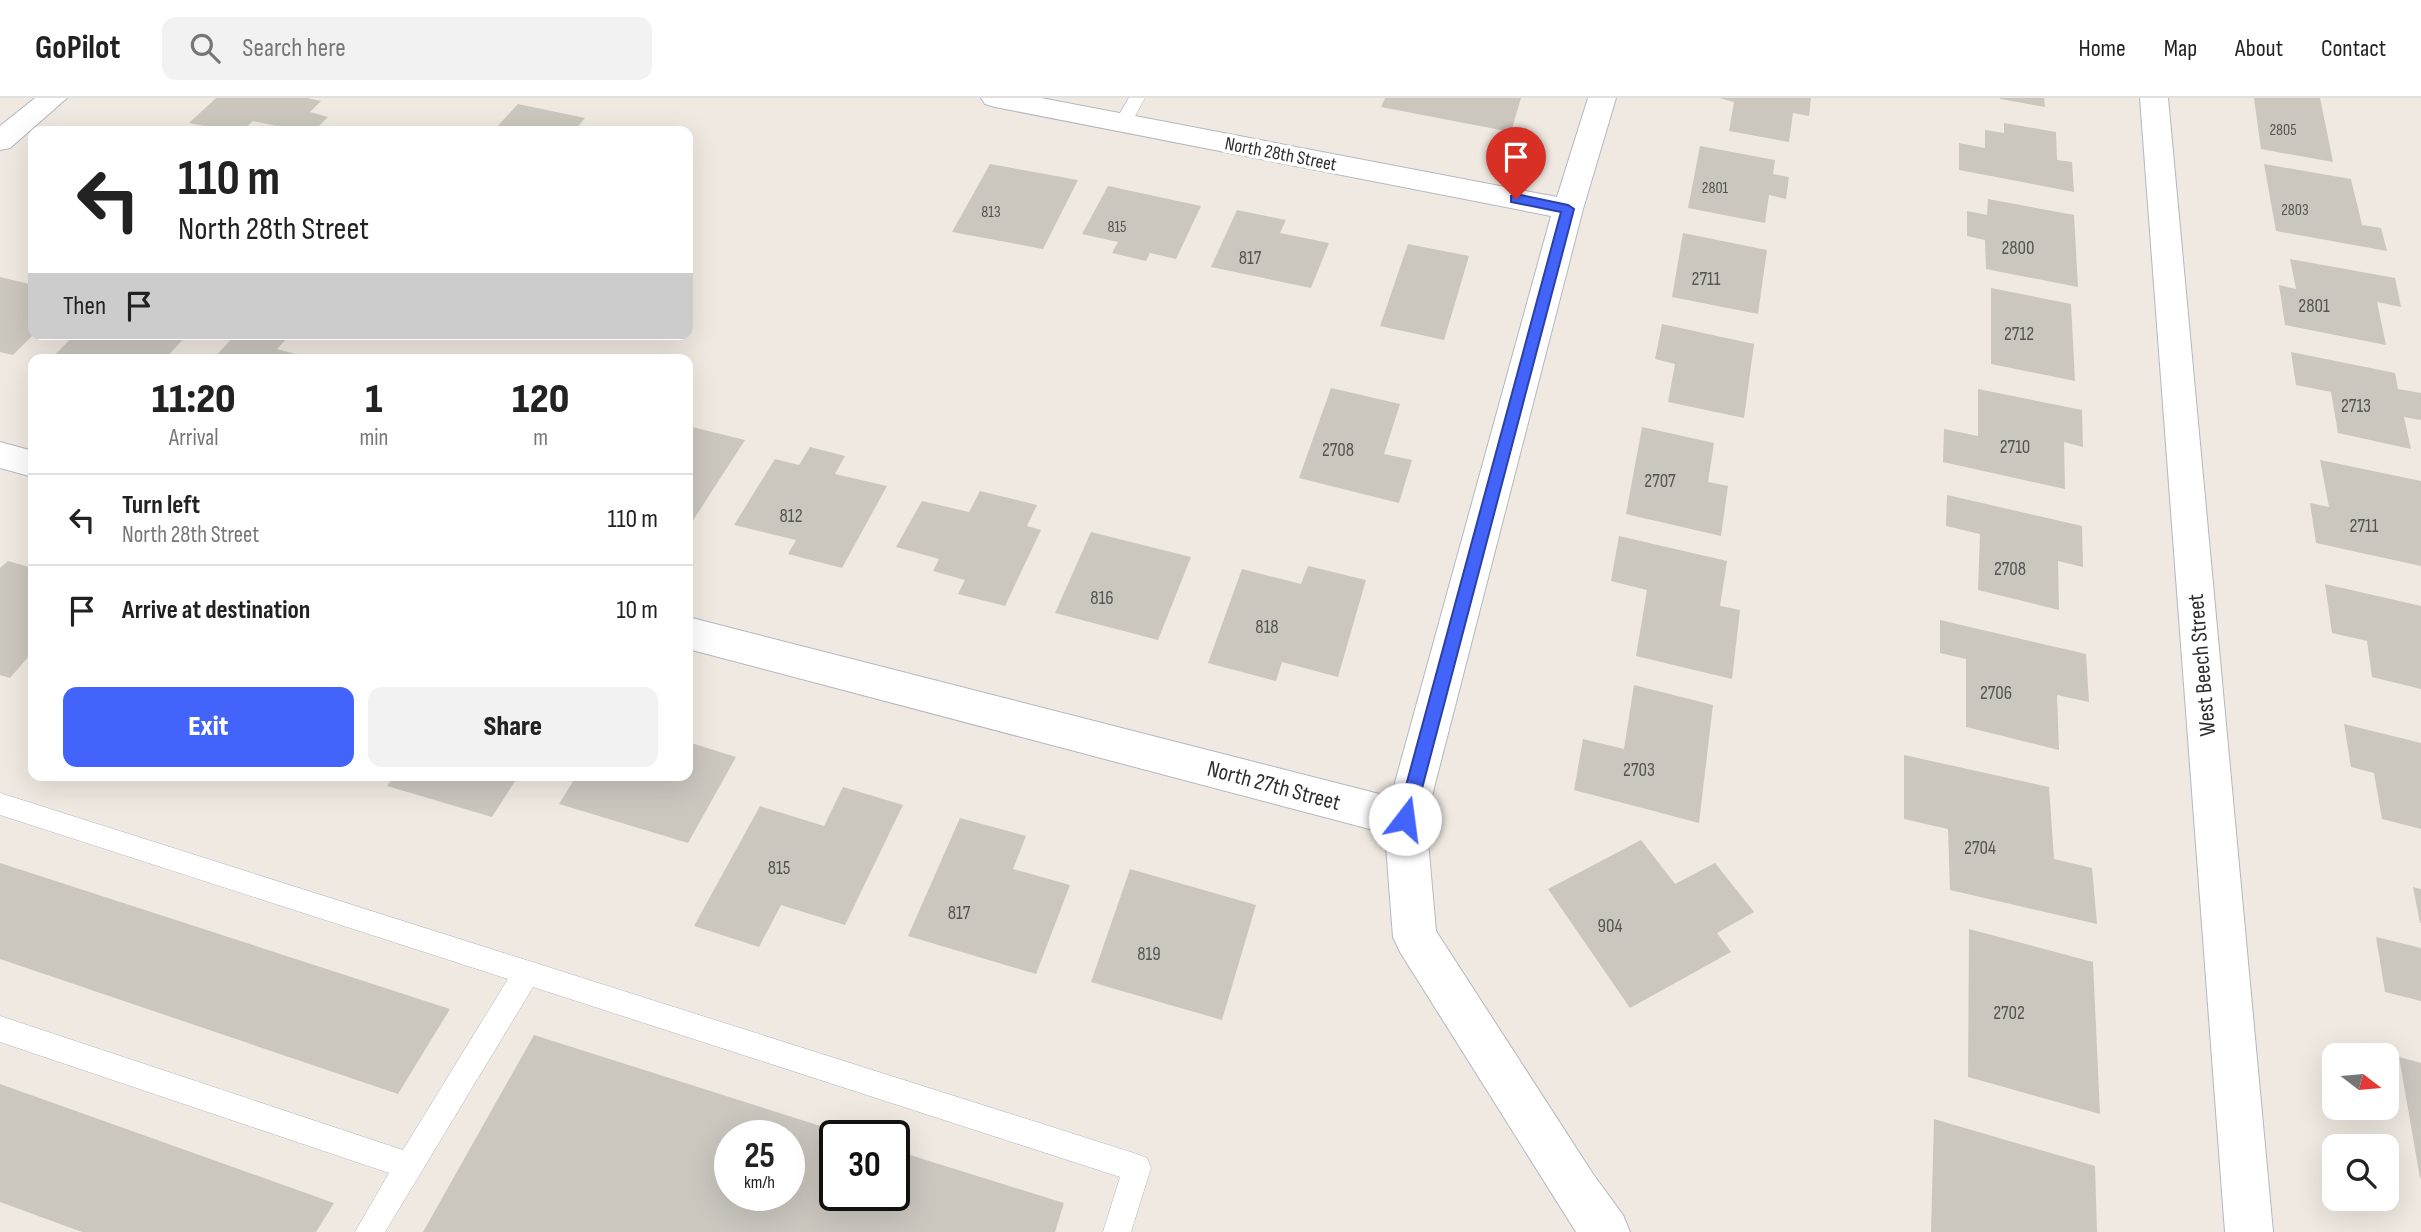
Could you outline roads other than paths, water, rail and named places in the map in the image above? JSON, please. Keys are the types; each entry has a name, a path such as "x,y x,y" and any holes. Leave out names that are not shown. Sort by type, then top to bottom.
{"street":[{"path":"0,141 52,98"},
{"name":"North 28th Street","path":"995,98 1130,110 1568,209"},
{"path":"1602,98 1568,209 1405,819 1415,937 1576,1191 1606,1232"},
{"name":"West Beech Street","path":"2154,98 2249,1232"},
{"path":"0,455 28,463"},
{"name":"North 27th Street","path":"693,634 1405,819"}],"lane":[{"path":"0,804 1137,1168 1117,1232"},
{"path":"369,1232 527,972"},
{"path":"0,1029 409,1166"}]}
